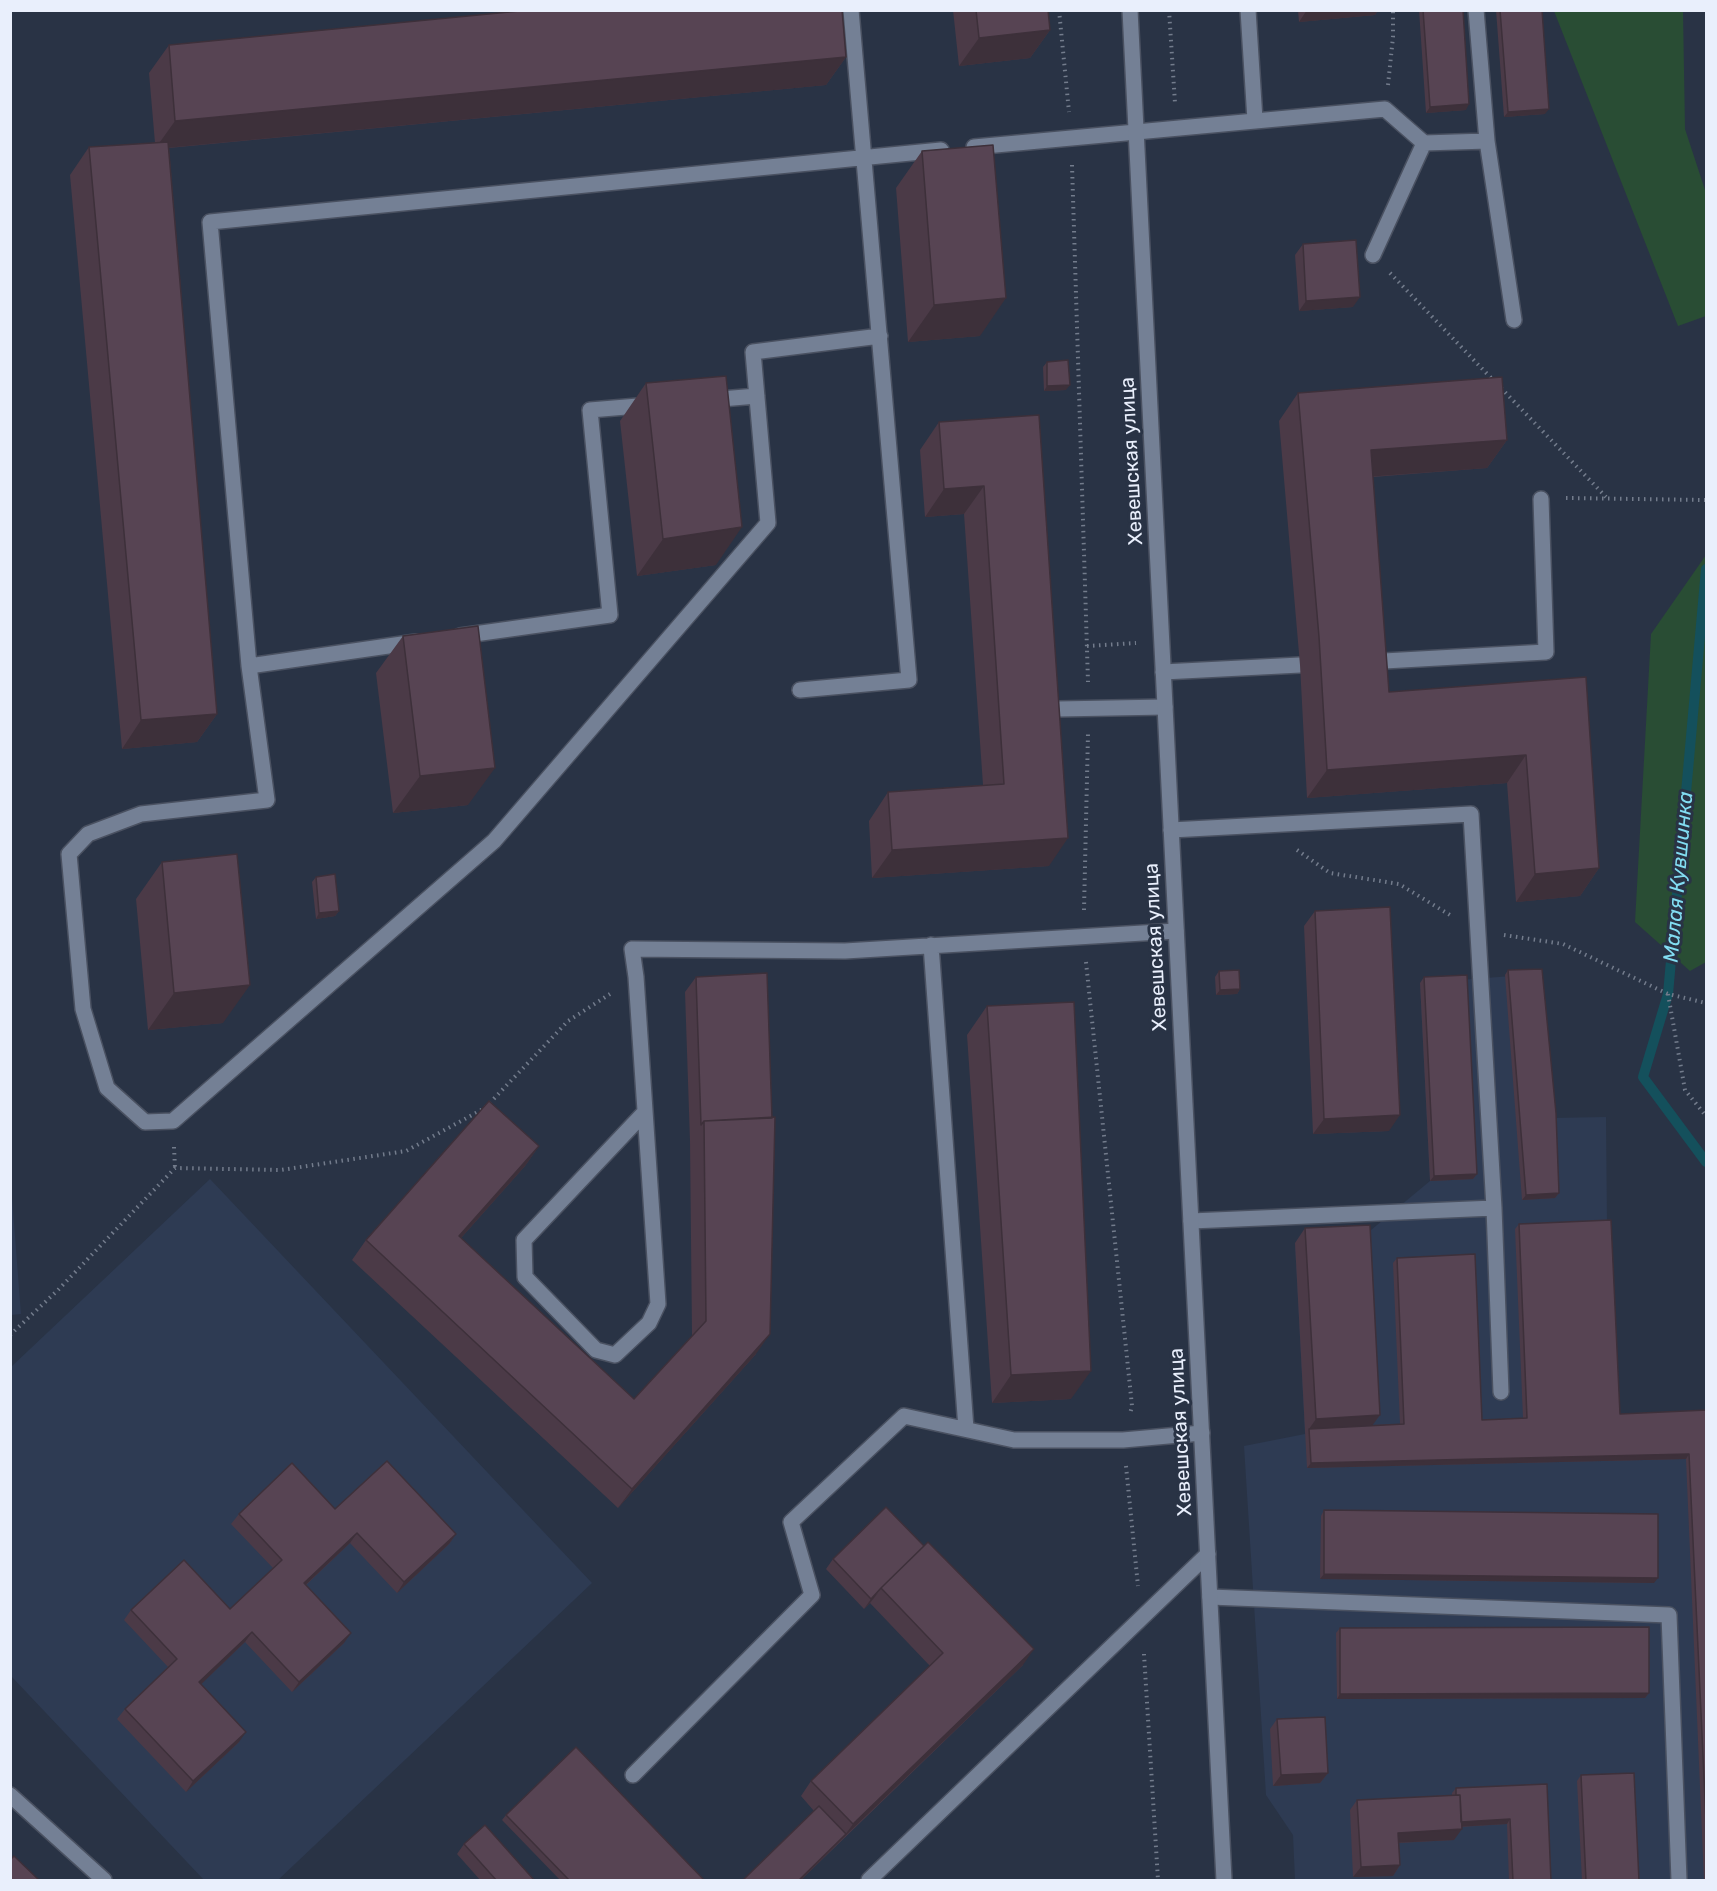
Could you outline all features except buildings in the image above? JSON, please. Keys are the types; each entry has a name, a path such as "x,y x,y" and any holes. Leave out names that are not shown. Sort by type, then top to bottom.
{"street":[{"path":"800,690 909,680 851,10"},
{"name":"Хевешская улица","path":"1130,10 1224,1881"},
{"path":"1248,10 1255,120"},
{"path":"1476,10 1487,141 1514,320"},
{"path":"880,336 753,352 768,524 494,841 173,1121 145,1122 107,1088 83,1009 69,854 88,834 141,814 267,800 249,666 210,222 1136,130 1385,109 1424,143 1487,141"},
{"path":"1373,255 1424,143"},
{"path":"697,401 757,396"},
{"path":"249,666 610,615 590,410 662,404"},
{"path":"1366,662 1546,652 1541,499"},
{"path":"1163,672 1300,665"},
{"path":"1058,709 1165,707"},
{"path":"1172,830 1472,814 1494,1208 1501,1392"},
{"path":"644,1113 524,1240 525,1277 596,1350 615,1355 649,1323 658,1305 636,977 632,949 845,951 1176,931"},
{"path":"931,945 966,1429"},
{"path":"1191,1221 1494,1208"},
{"path":"633,1775 812,1595 791,1522 904,1416 1014,1440 1123,1440 1202,1433"},
{"path":"869,1881 1208,1554"},
{"path":"1210,1597 1669,1615 1679,1881"},
{"path":"10,1795 104,1881"}],"path":[{"path":"1169,10 1176,127"},
{"path":"1385,109 1393,37 1393,10"},
{"path":"1373,255 1606,497"},
{"path":"1541,499 1606,497 1707,500"},
{"path":"1087,646 1136,643"},
{"path":"10,1335 176,1168 281,1170 406,1151 484,1108 568,1021 636,977"},
{"path":"1668,994 1685,1090 1707,1116"}],"shaded area":[{"path":"1538,974 1552,1118 1606,1117 1607,1225 1616,1419 1706,1415 1706,1880 1295,1880 1293,1835 1266,1795 1244,1446 1305,1434 1295,1243 1359,1240 1430,1181 1420,983"},
{"path":"210,1179 592,1583 278,1880 204,1880 11,1676 11,1367"},
{"path":"11,1184 21,1314 10,1315"}],"green space":[{"path":"1554,11 1683,11 1685,129 1706,193 1706,316 1678,326"},
{"path":"1706,555 1706,962 1690,971 1635,922 1651,634"}],"waterway":[{"name":"Малая Кувшинка","path":"1706,569 1668,994 1643,1077 1706,1162"}]}
